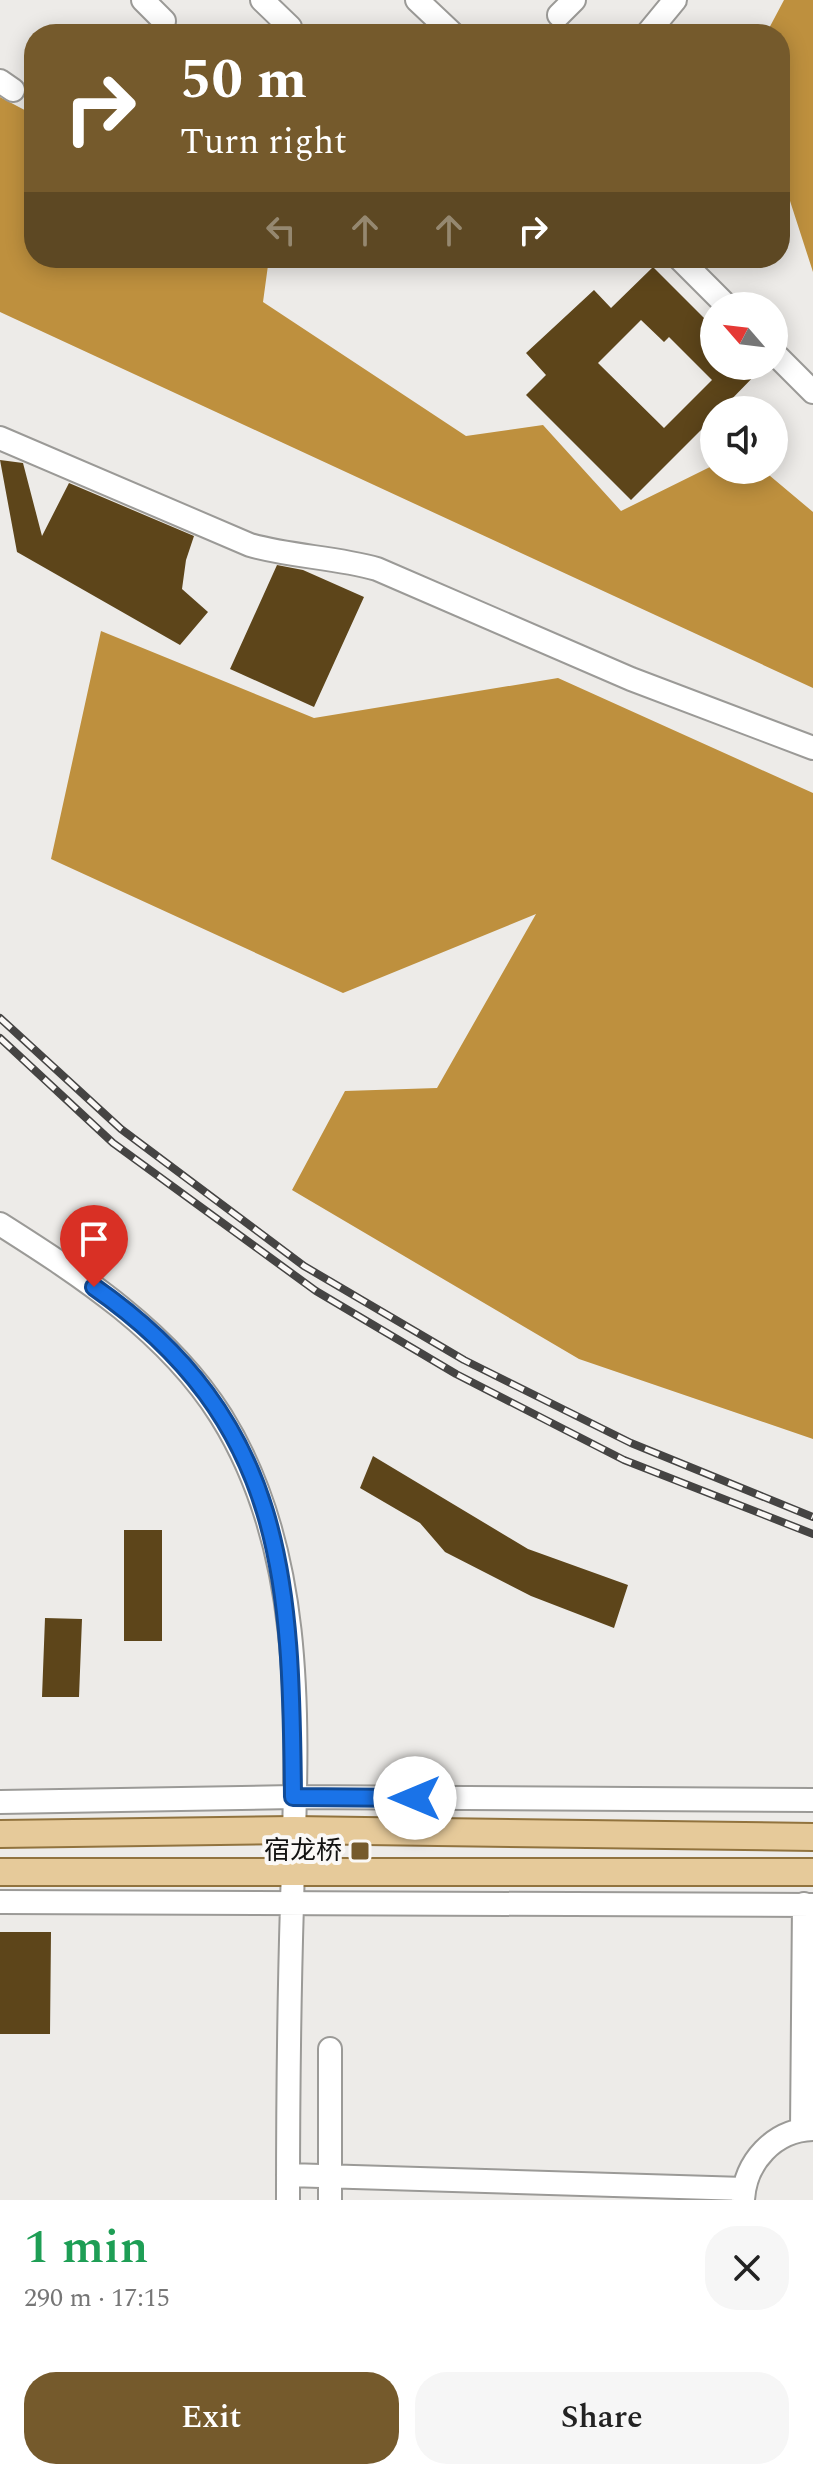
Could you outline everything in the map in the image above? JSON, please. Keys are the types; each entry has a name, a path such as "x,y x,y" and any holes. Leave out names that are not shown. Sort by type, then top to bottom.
{"main road":[{"path":"0,1834 293,1830 813,1837"},
{"path":"0,1872 813,1872"}],"street":[{"path":"143,0 164,21"},
{"path":"262,0 287,24"},
{"path":"417,0 442,24"},
{"path":"655,24 675,0"},
{"path":"689,268 713,292"},
{"path":"788,367 813,392"},
{"path":"0,438 250,545 277,553 341,558 377,569 631,679 813,748"},
{"path":"0,1224 136,1317 183,1366 220,1414 267,1511 286,1599 291,1658 293,1873 288,2200"},
{"path":"0,1802 293,1797 813,1800"},
{"path":"0,1902 808,1904 808,2130 785,2135 758,2156 744,2194 288,2175"},
{"path":"330,2049 330,2200"}],"shaded area":[{"path":"784,0 813,0 813,272 790,201 790,24 771,24"},
{"path":"0,97 24,110 24,268 268,268 263,302 466,436 543,425 621,511 700,472 700,484 780,484 813,512 813,688 0,312"},
{"path":"101,631 314,718 558,678 813,793 813,1439 579,1359 292,1190 345,1091 437,1088 536,914 343,993 51,859"}],"building":[{"path":"654,268 700,314 700,368 669,337 664,342 641,320 598,363 664,428 712,380 750,380 735,396 700,396 700,431 631,500 526,395 546,375 526,353 594,290 611,308"},
{"path":"0,460 23,463 42,536 69,483 194,536 186,560 182,589 208,612 180,645 17,552"},
{"path":"277,565 303,570 364,597 314,707 230,669"},
{"path":"373,1456 528,1549 628,1585 614,1628 531,1596 445,1552 420,1523 360,1488"},
{"path":"124,1530 162,1530 162,1641 124,1641"},
{"path":"45,1618 82,1619 79,1697 42,1697"},
{"path":"0,1932 51,1932 50,2034 0,2034"}],"railway":[{"path":"0,1018 121,1129 304,1266 464,1360 631,1443 813,1517"},
{"path":"0,1038 113,1143 316,1291 456,1374 624,1460 813,1534"}],"place":[{"name":"宿龙桥","path":"360,1851"}],"route":[{"path":"94,1287 136,1317 183,1366 220,1414 267,1511 279,1557 291,1643 293,1797 415,1798"}]}
